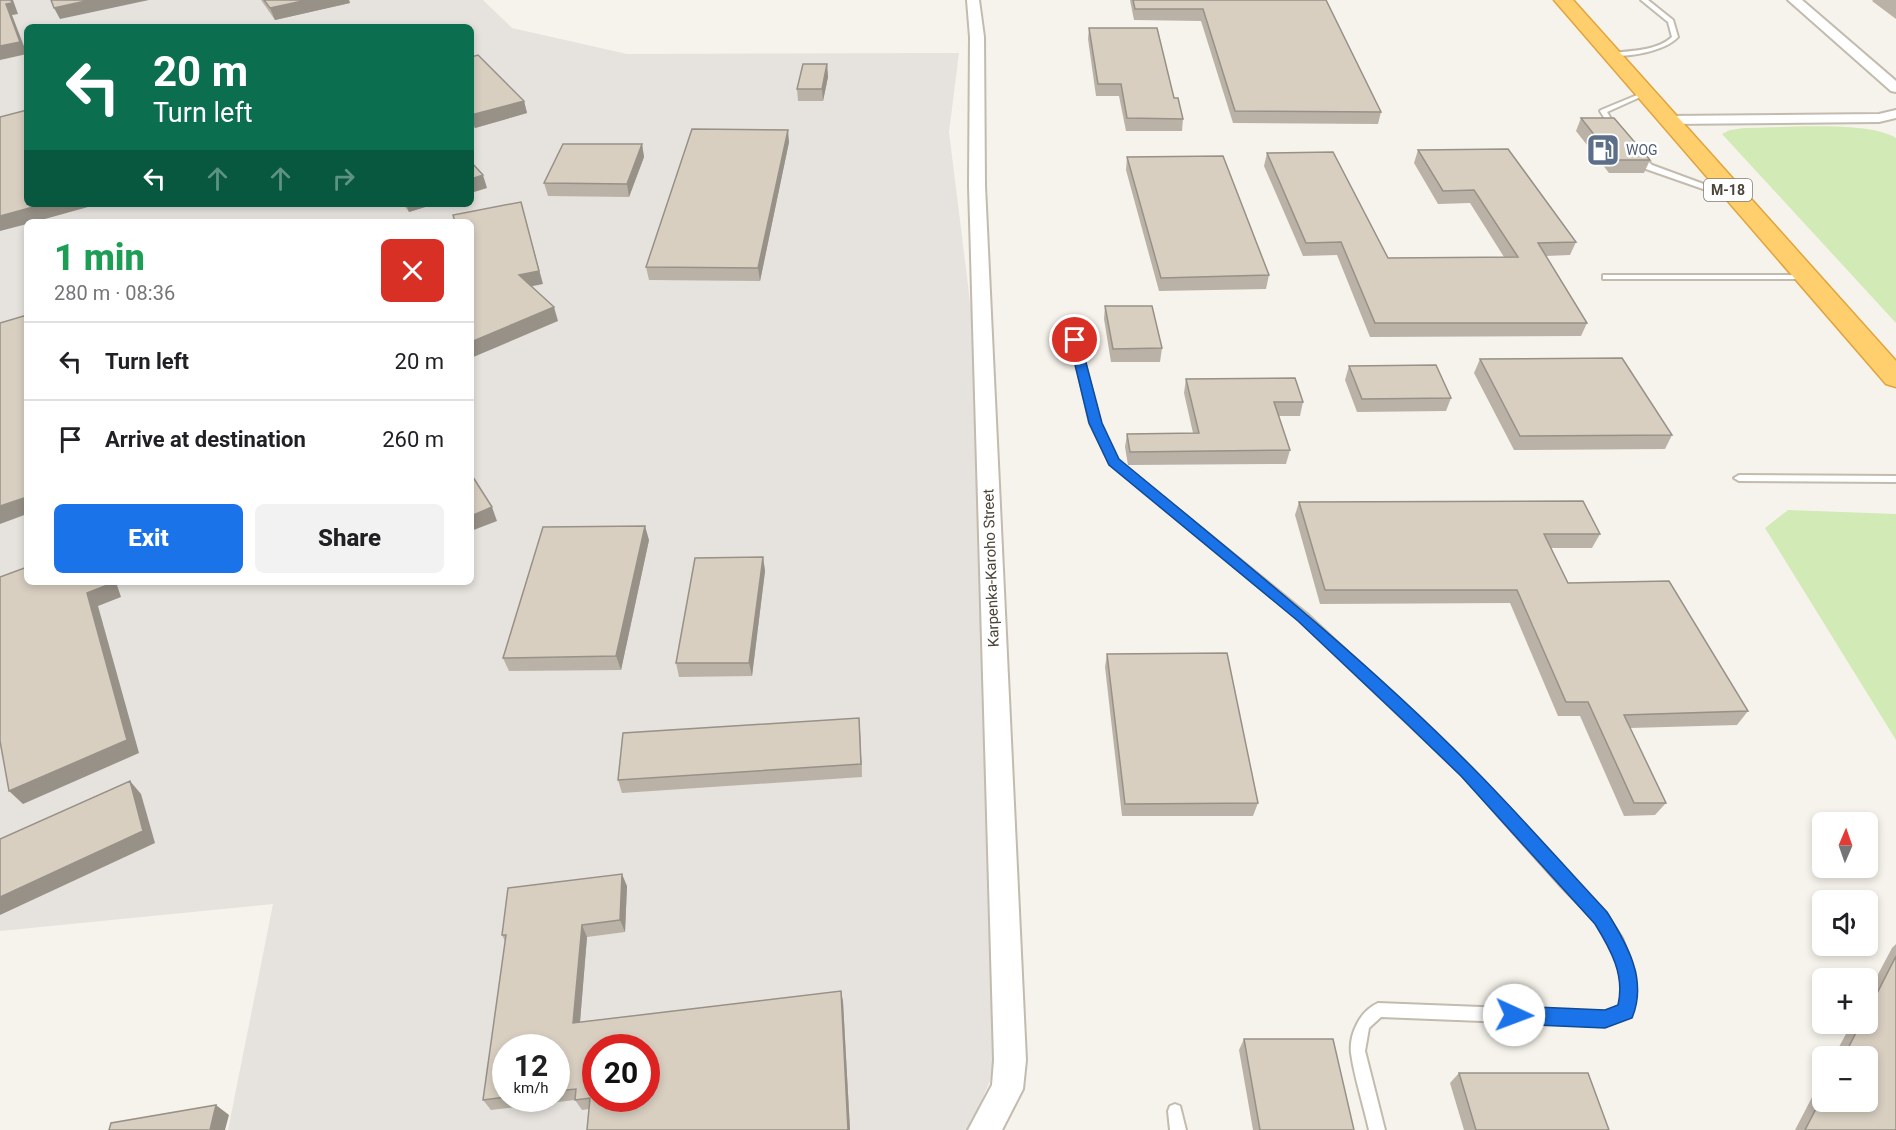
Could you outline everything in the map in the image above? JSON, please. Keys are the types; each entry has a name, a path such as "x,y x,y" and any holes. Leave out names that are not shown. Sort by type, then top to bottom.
{"highway":[{"name":"М-18","path":"1563,0 1896,378"}],"street":[{"name":"Karpenka-Karoho Street","path":"973,0 977,37 977,186 1010,1060 1007,1089 984,1130"},
{"path":"1794,0 1896,88"},
{"path":"1668,120 1879,118 1896,114"}],"lane":[{"path":"1610,55 1645,50 1672,41 1676,37 1671,21 1644,0"},
{"path":"1615,130 1603,111 1644,94"},
{"path":"1631,149 1648,167 1734,196"},
{"path":"1606,277 1806,277"},
{"path":"1075,340 1095,423 1113,462 1303,617 1434,740 1466,771 1601,918 1617,943 1628,973 1629,993 1625,1012 1605,1019 1378,1010 1363,1024 1358,1051 1377,1130"},
{"path":"1739,478 1896,479"},
{"path":"1175,1111 1178,1130"}],"shaded area":[{"path":"0,0 483,0 512,28 627,54 959,53 949,132 994,495 1014,1024 969,1130 228,1130 273,904 0,931"}],"green space":[{"path":"1845,127 1883,132 1896,138 1896,323 1722,134 1744,128"},
{"path":"1788,510 1896,514 1896,740 1765,528"}],"building":[{"path":"0,0 11,0 12,3 6,4 20,42 0,46"},
{"path":"51,0 90,0 54,8"},
{"path":"264,0 307,0 270,8"},
{"path":"1133,0 1326,0 1381,112 1235,111 1203,9 1135,9"},
{"path":"1089,28 1157,28 1174,98 1178,98 1183,119 1127,118 1121,84 1098,84"},
{"path":"478,55 524,101 474,114 474,56"},
{"path":"803,64 827,64 822,89 797,89"},
{"path":"24,111 24,207 33,207 0,216 0,117"},
{"path":"1581,118 1614,118 1650,160 1614,160"},
{"path":"692,129 788,130 758,268 646,267"},
{"path":"563,144 642,144 627,184 544,183"},
{"path":"1508,149 1576,242 1538,243 1587,323 1375,323 1341,242 1306,243 1267,153 1333,152 1388,258 1518,257 1474,190 1443,191 1418,150"},
{"path":"1223,156 1269,275 1161,278 1127,157"},
{"path":"474,165 483,175 474,178"},
{"path":"521,202 539,271 519,275 554,307 474,341 474,219 454,219 453,215"},
{"path":"1105,306 1152,306 1162,348 1113,349"},
{"path":"24,316 24,498 0,506 0,323"},
{"path":"1622,358 1672,435 1520,436 1480,359"},
{"path":"1436,365 1451,398 1362,399 1349,366"},
{"path":"1295,378 1303,402 1274,402 1290,450 1130,452 1127,434 1199,433 1186,379"},
{"path":"474,479 492,507 474,515"},
{"path":"1583,501 1600,534 1544,534 1568,583 1669,581 1748,711 1624,715 1666,803 1634,803 1588,702 1566,702 1517,590 1325,590 1299,502"},
{"path":"645,526 616,656 503,658 543,527"},
{"path":"763,557 749,663 676,663 695,558"},
{"path":"24,568 24,585 107,585 87,593 127,740 9,791 0,741 0,577"},
{"path":"1227,653 1258,803 1125,804 1107,654"},
{"path":"859,718 861,764 618,780 623,733"},
{"path":"130,781 143,831 0,897 0,839"},
{"path":"622,874 620,920 582,925 573,1023 841,991 848,1130 587,1130 589,1112 660,1112 660,1034 582,1034 582,1099 575,1100 576,1089 570,1090 570,1034 492,1034 506,935 502,935 508,888"},
{"path":"1896,956 1896,1130 1805,1130 1814,1112 1878,1112 1878,1046 1849,1046 1855,1034 1878,1034 1878,991"},
{"path":"492,1035 492,1099 483,1100"},
{"path":"1244,1039 1333,1039 1354,1130 1260,1130"},
{"path":"1459,1073 1588,1073 1609,1130 1476,1130"},
{"path":"216,1105 210,1130 109,1130 111,1123"}],"place":[{"name":"WOG","path":"1603,150"}],"route":[{"path":"1075,340 1095,423 1113,462 1303,617 1466,771 1601,918 1617,943 1628,973 1629,993 1625,1012 1605,1019 1514,1015"}]}
